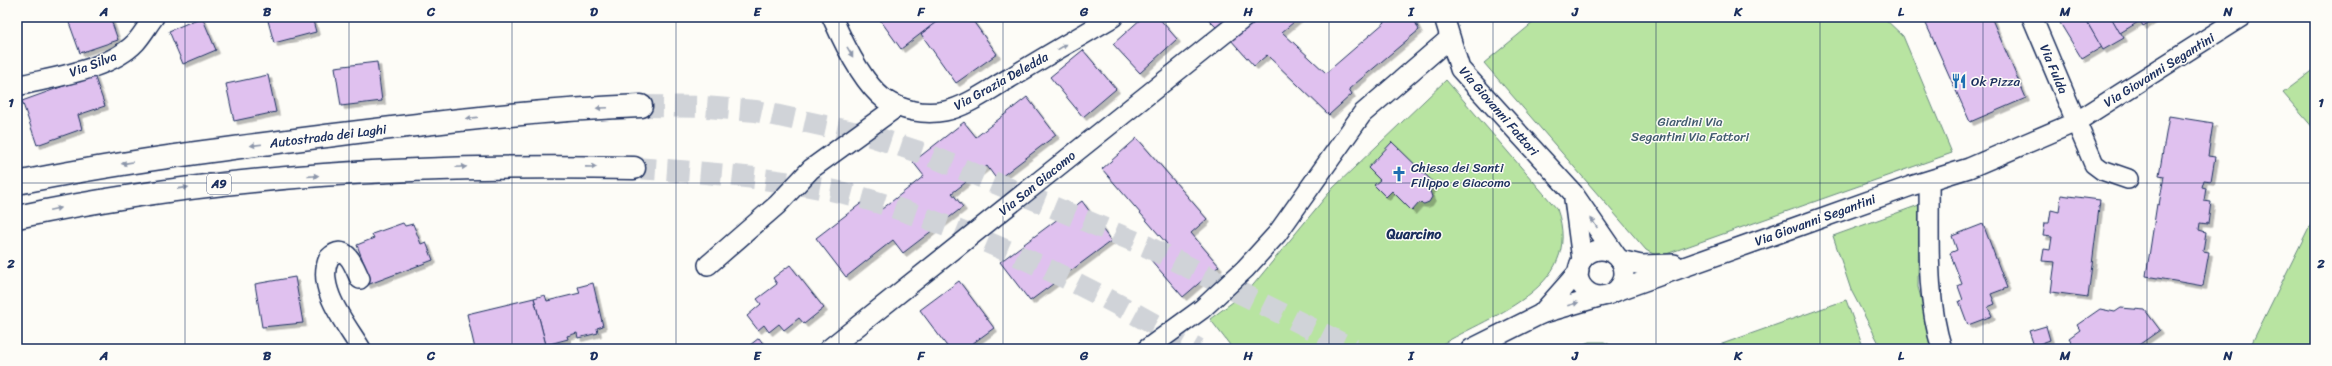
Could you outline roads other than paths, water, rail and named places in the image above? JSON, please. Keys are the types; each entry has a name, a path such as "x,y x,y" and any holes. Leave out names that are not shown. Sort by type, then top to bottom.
{"highway":[{"name":"Autostrada dei Laghi","path":"17,183 78,171 186,154 500,115 641,106"},
{"name":"A9","path":"17,217 74,205 187,188 422,169 518,166 634,168"}],"street":[{"name":"Via Silva","path":"17,86 79,71 119,55 136,42 154,17"},
{"name":"Via Grazia Deledda","path":"832,17 858,67 884,98 898,106 919,112 932,113 962,105 1113,17"},
{"name":"Via San Giacomo","path":"829,349 1245,17"},
{"name":"Via Giovanni Fattori","path":"1444,17 1460,69 1573,193 1617,257"},
{"name":"Via Fulda","path":"2032,17 2076,122"},
{"name":"Via Giovanni Segantini","path":"1471,349 1540,314 1610,293 1701,260 1969,168 2076,122 2241,17"},
{"path":"1147,349 1202,309 1245,270 1277,234 1362,114 1450,38"},
{"path":"708,265 776,205 811,170 898,106"},
{"path":"2076,122 2094,164 2102,170 2128,179"},
{"path":"1928,181 1931,297 1935,327 1942,349"},
{"path":"1573,193 1580,266 1582,285 1592,294 1610,293 1619,287 1624,273 1617,257 1608,251 1593,251 1580,266"},
{"path":"360,279 351,258 347,254 342,252 337,253 329,258 326,274 330,296 361,349"},
{"name":"Via Giovanni Segantini","path":"1617,257 1656,265 1701,260"},
{"name":"Via Giovanni Segantini","path":"1540,314 1580,266"}],"tunnel":[{"path":"641,106 705,107 756,111 871,136 931,156 1148,247 1353,349"},
{"path":"634,168 709,173 785,182 835,191 883,204 965,233 1067,278 1198,349"}],"place":[{"name":"Ok Pizza","path":"1959,81"},
{"name":"Chiesa dei Santi Filippo e Giacomo","path":"1399,174"}],"district":[{"name":"Quarcino","path":"1414,234"}],"park label":[{"name":"Giardini Via Segantini Via Fattori","path":"1690,128"}]}
